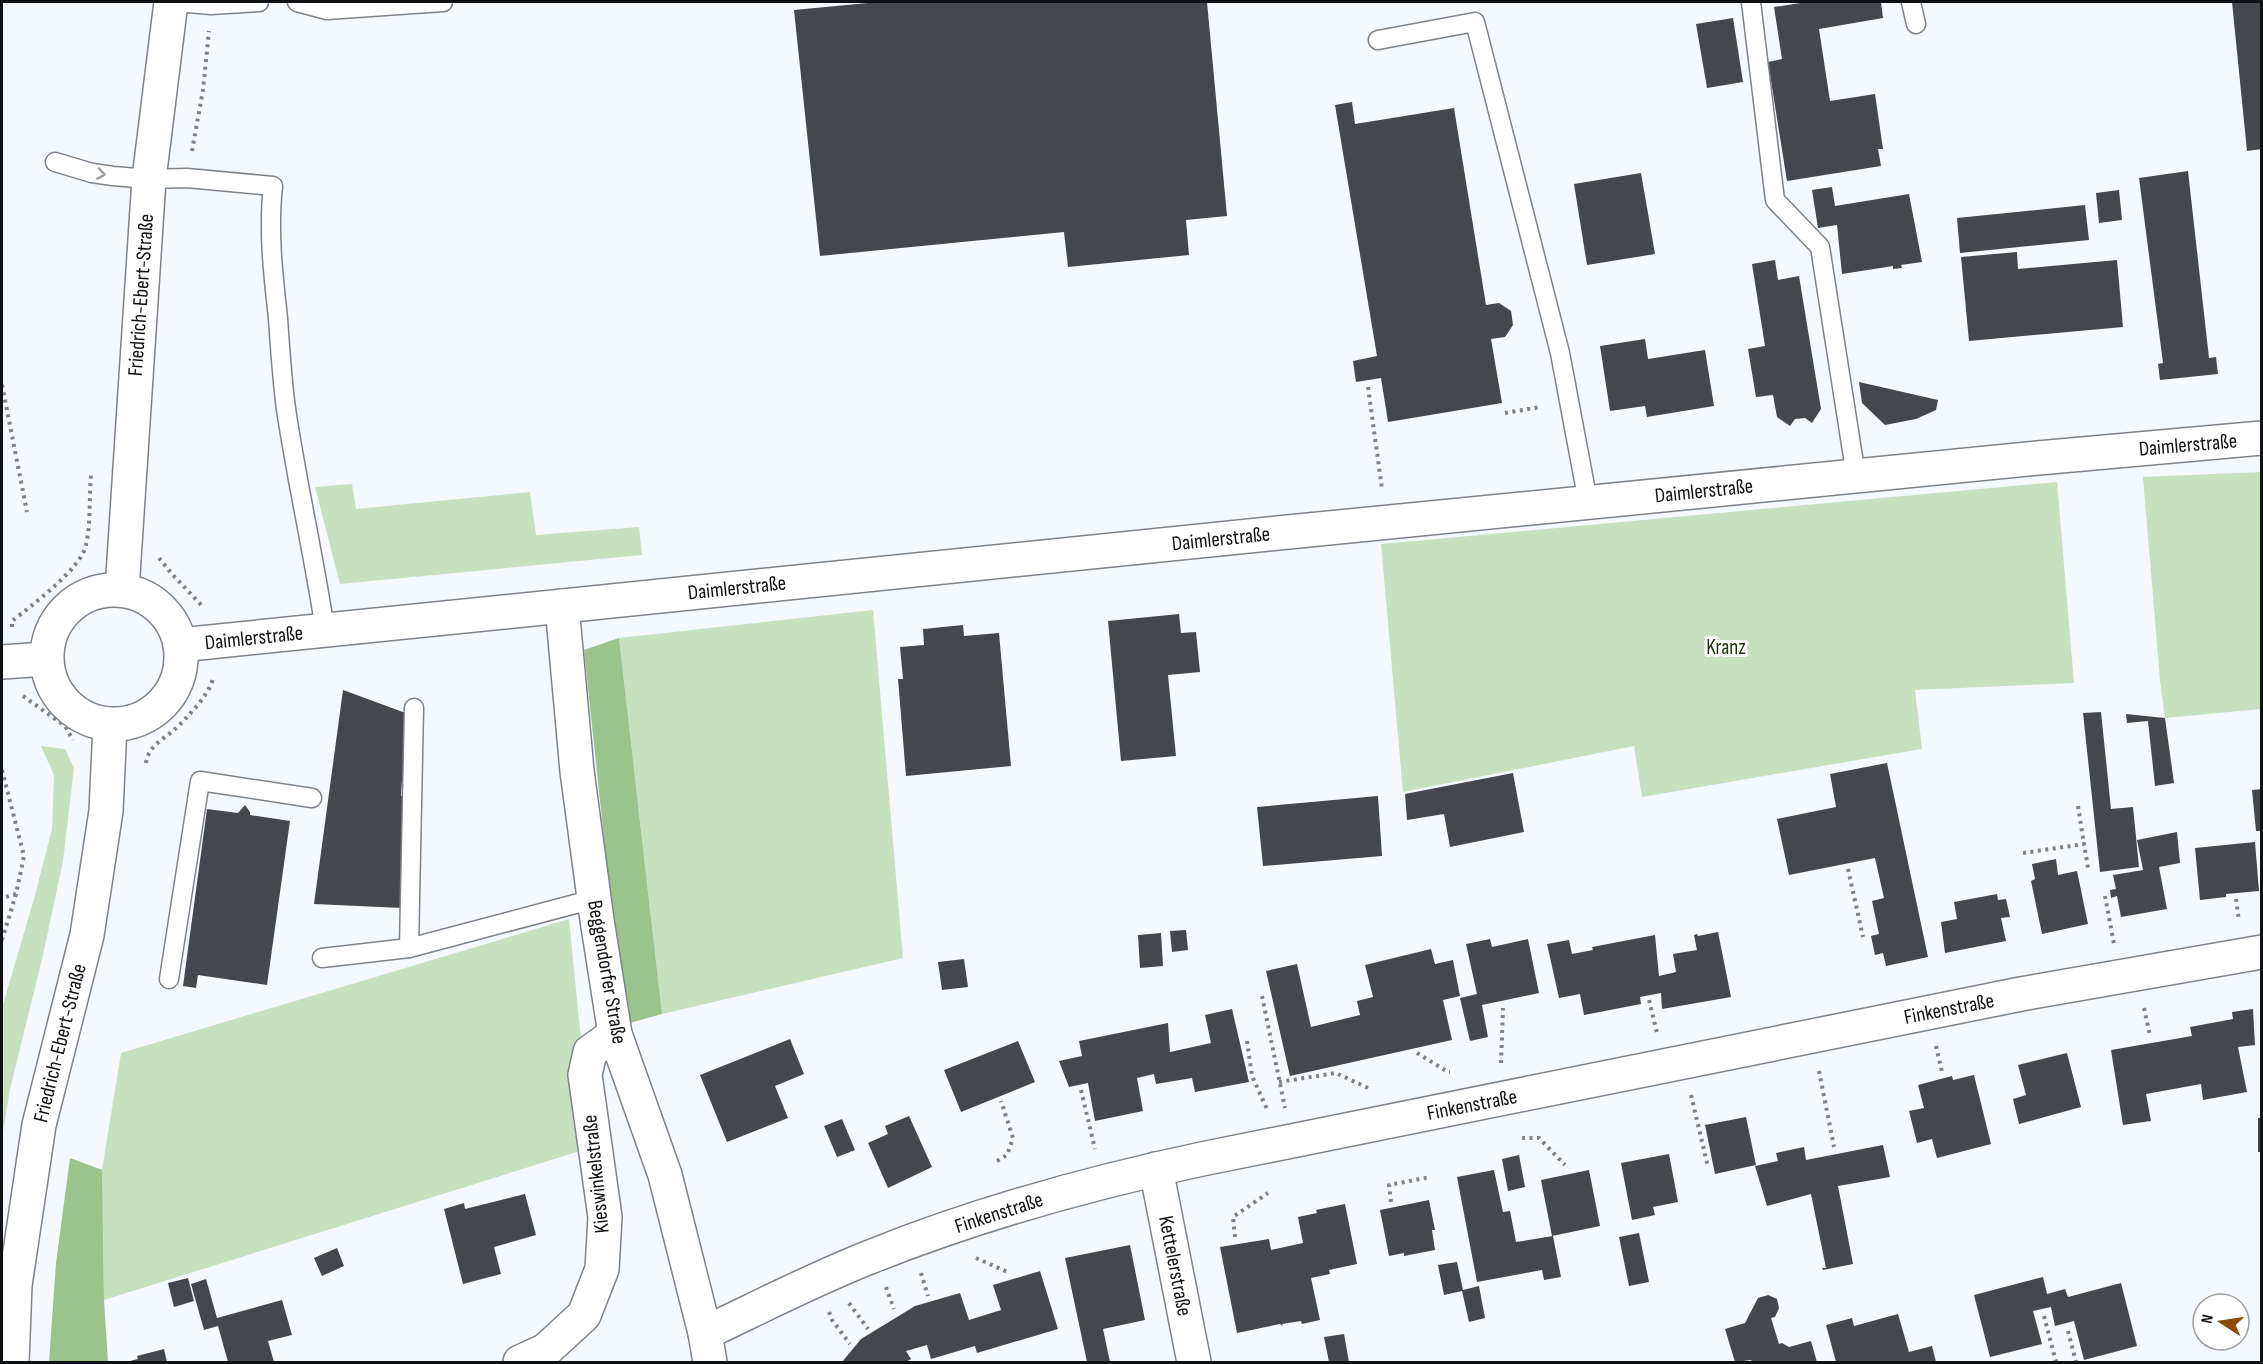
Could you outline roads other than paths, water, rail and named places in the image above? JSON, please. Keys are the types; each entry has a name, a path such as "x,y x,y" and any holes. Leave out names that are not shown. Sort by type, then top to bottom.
{"street":[{"name":"Friedrich-Ebert-Straße","path":"122,590 149,178 173,2"},
{"name":"Daimlerstraße","path":"196,644 1386,522 2262,438"},
{"path":"122,590 142,596 160,608 173,625 196,644 164,702 139,720 110,725 84,718 62,701 49,678 22,660 52,630 63,612 80,598 100,591 122,590"},
{"name":"Beggendorfer Straße","path":"562,606 577,771 615,1034 665,1175 707,1348"},
{"name":"Friedrich-Ebert-Straße","path":"12,1362 15,1285 39,1125 87,935 106,811 110,725"},
{"name":"Finkenstraße","path":"707,1348 870,1257 993,1214 1103,1181 2021,994 2262,952"},
{"name":"Kieswinkelstraße","path":"520,1362 546,1350 584,1315 602,1269 605,1217 585,1076 590,1052 615,1034"},
{"name":"Kettelerstraße","path":"1156,1169 1194,1362"}],"lane":[{"path":"173,2 211,5 259,2"},
{"path":"297,2 327,10 443,2"},
{"path":"1751,2 1775,200 1820,247 1856,476"},
{"path":"1911,2 1916,24"},
{"path":"1378,40 1475,22 1560,353 1588,502"},
{"path":"55,162 92,173 149,178 187,178 273,186 270,209 272,262 286,406 325,630"},
{"path":"409,948 414,708"},
{"path":"169,979 200,781 312,798"},
{"path":"322,957 409,948 594,899"}],"park label":[{"name":"Kranz","path":"1726,647"}]}
